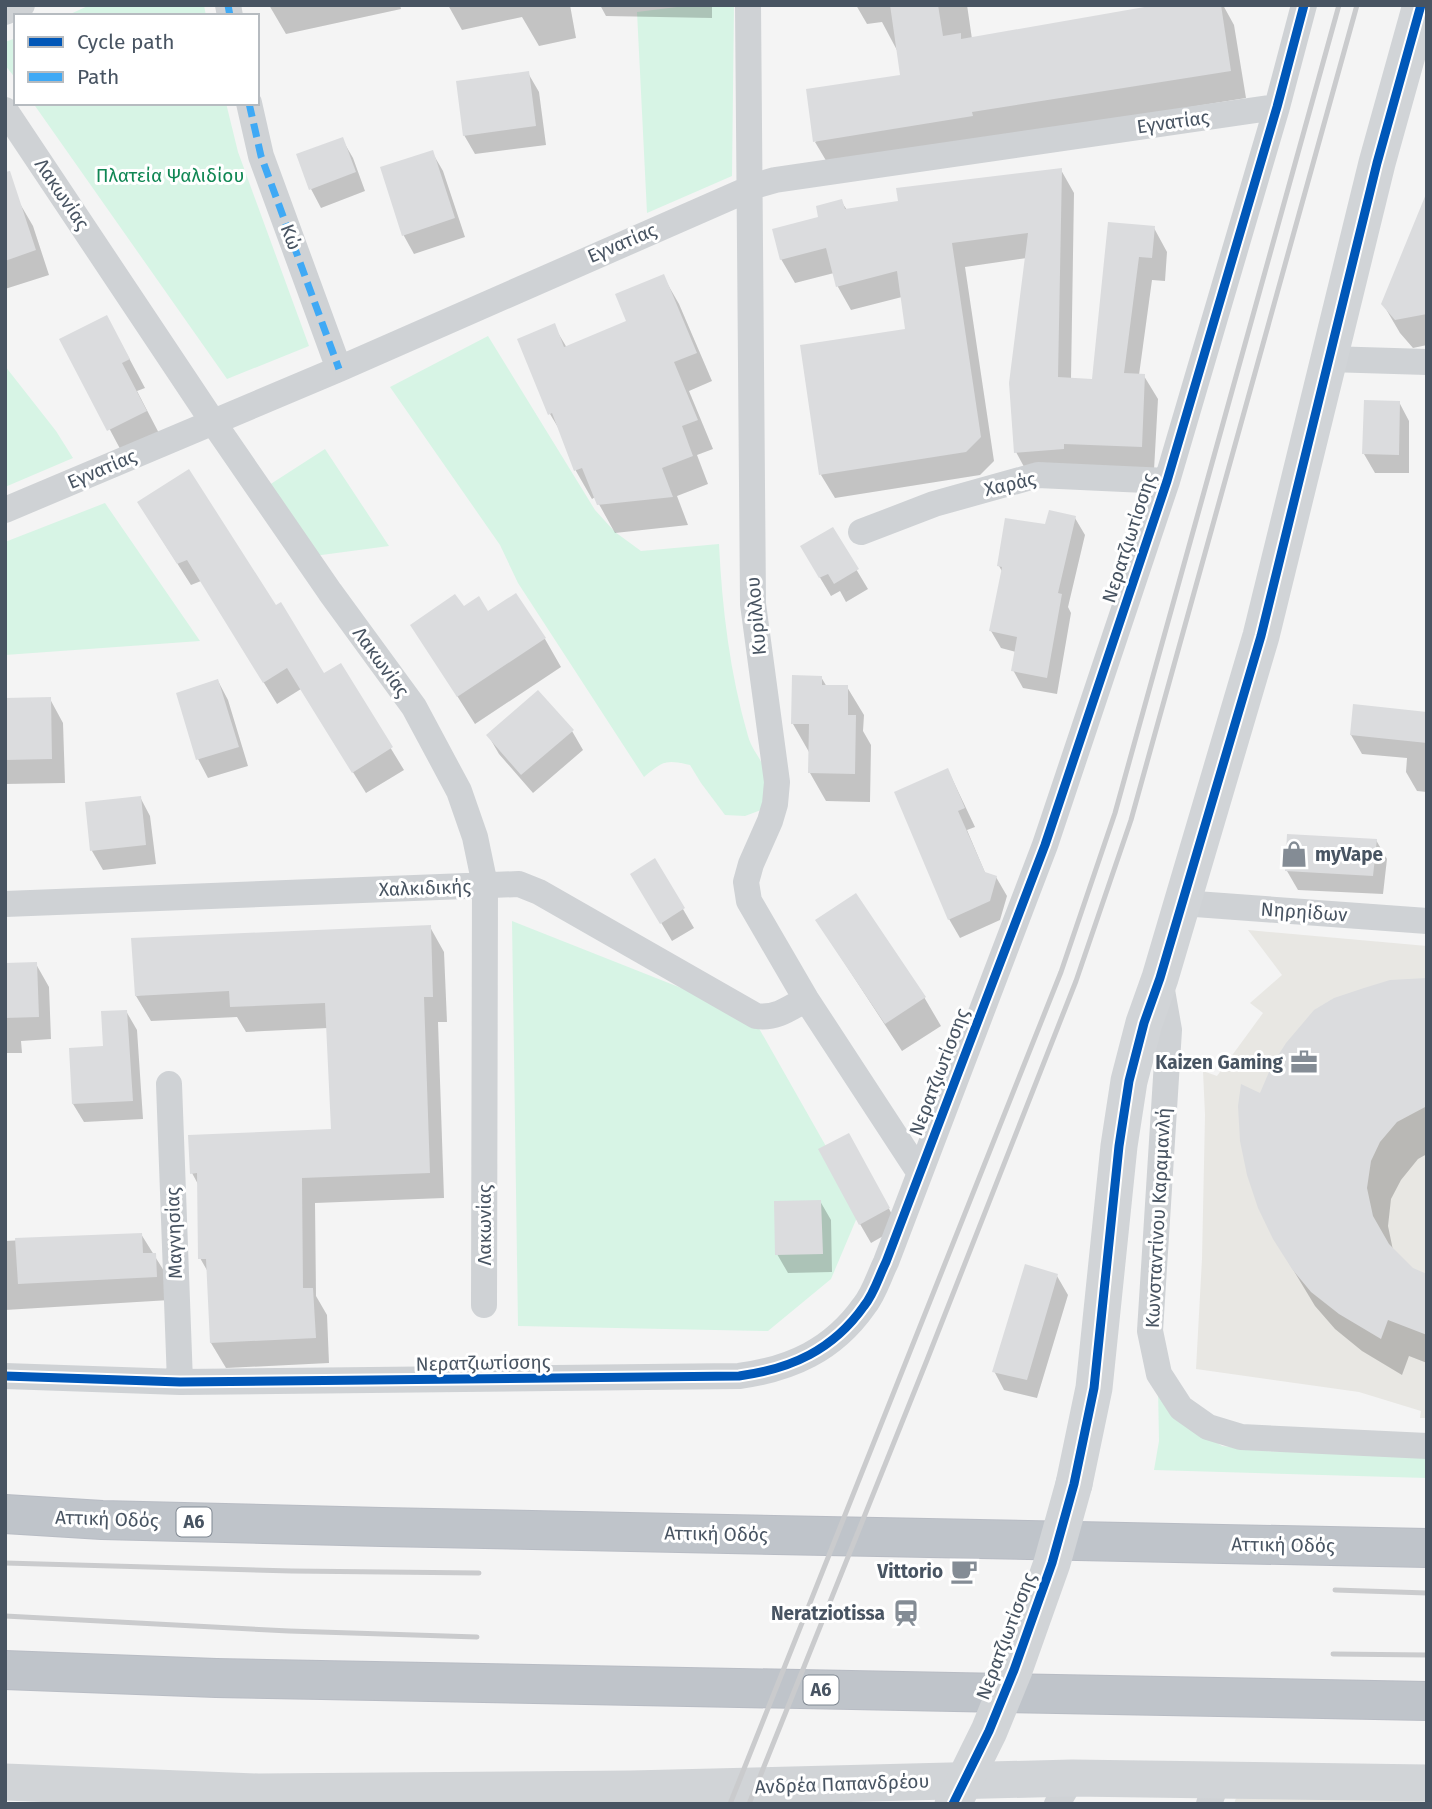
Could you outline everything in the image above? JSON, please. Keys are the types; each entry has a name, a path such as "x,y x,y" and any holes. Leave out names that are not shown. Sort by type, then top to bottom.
{"highway":[{"name":"Αττική Οδός","path":"5,1514 102,1520 1427,1548"},
{"name":"Α6","path":"5,1670 216,1678 1427,1701"}],"street":[{"path":"5,12 22,5"},
{"name":"Κυρίλλου","path":"748,5 753,604 777,782 770,821 746,882 749,901 806,999 919,1172"},
{"name":"Νερατζιωτίσσης","path":"5,1377 180,1382 739,1376 770,1372 798,1361 839,1338 866,1304 886,1262 1045,845 1167,481 1277,107 1304,5"},
{"name":"Νερατζιωτίσσης","path":"953,1804 989,1731 1014,1670 1052,1563 1074,1484 1094,1388 1119,1146 1129,1081 1144,1023 1160,978 1261,636 1377,163 1422,5"},
{"name":"Κώ","path":"249,105 261,156 339,369"},
{"name":"Εγνατίας","path":"5,510 339,369 600,252 775,180 1277,107"},
{"name":"Λακωνίας","path":"5,110 213,422 421,719 459,791 475,837 485,885 484,1305"},
{"path":"1328,359 1427,362"},
{"name":"Χαράς","path":"860,532 934,504 1038,475 1167,481"},
{"name":"Χαλκιδικής","path":"5,904 519,884 539,892 756,1016 767,1018 779,1015 806,999"},
{"name":"Νηρηίδων","path":"1182,904 1427,921"},
{"name":"Κωνσταντίνου Καραμανλή","path":"1160,978 1169,1030 1150,1331 1159,1374 1181,1408 1208,1427 1241,1437 1427,1446"},
{"name":"Μαγνησίας","path":"169,1084 180,1382"},
{"name":"Ανδρέα Παπανδρέου","path":"5,1782 258,1792 631,1789 1214,1791 1427,1783"}],"shaded area":[{"path":"1248,930 1427,946 1427,1418 1420,1418 1421,1411 1359,1392 1196,1369 1202,1259 1205,1115 1203,1071 1217,1076 1263,1013 1250,1003 1282,975"},
{"path":"1238,1792 1427,1797 1427,1804 1234,1804"}],"green space":[{"path":"90,5 204,5 206,14 70,14"},
{"path":"693,5 734,5 732,176 647,213 637,12"},
{"path":"14,39 14,76 5,65 5,42"},
{"name":"Πλατεία Ψαλιδίου","path":"34,105 226,105 238,152 309,346 227,379"},
{"path":"488,336 595,510 615,532 641,551 719,544 722,592 736,689 750,742 768,777 769,790 761,810 745,816 725,815 690,765 665,763 644,777 518,583 500,545 390,387"},
{"path":"5,366 56,431 73,458 5,487"},
{"path":"325,449 389,546 314,556 266,487"},
{"path":"105,503 200,641 5,655 5,542"},
{"path":"512,921 752,1016 861,1208 831,1279 768,1331 518,1326"},
{"path":"1158,1387 1191,1426 1222,1446 1263,1451 1427,1457 1427,1478 1154,1470 1159,1441"}],"building":[{"path":"890,5 938,5 943,36 961,33 961,39 1156,5 1221,5 1231,71 972,112 973,116 813,142 806,89 900,75"},
{"path":"529,71 536,126 463,136 456,81"},
{"path":"343,137 356,172 309,190 296,154"},
{"path":"433,150 455,218 402,236 380,167"},
{"path":"1062,168 1058,377 1092,379 1108,222 1155,226 1152,258 1139,257 1124,373 1145,374 1142,447 1064,444 1064,449 1014,453 1009,383 1028,233 952,243 981,437 966,452 819,475 800,345 905,329 897,271 836,287 826,248 780,260 772,229 818,217 816,206 842,199 845,209 898,201 896,188"},
{"path":"10,171 36,250 5,261 5,172"},
{"path":"1426,194 1427,314 1395,320 1381,304"},
{"path":"664,274 697,353 674,362 698,420 682,426 693,456 662,468 673,497 597,505 582,468 574,471 552,413 548,415 517,339 555,323 564,347 626,321 615,294"},
{"path":"107,315 130,359 122,363 147,411 107,431 59,339"},
{"path":"1364,400 1400,401 1399,455 1362,454"},
{"path":"189,469 276,605 281,602 324,673 341,663 393,747 352,773 287,668 263,683 187,560 177,564 137,502"},
{"path":"1049,510 1076,516 1058,593 1062,594 1047,678 1011,671 1017,637 989,631 1002,567 997,566 1005,518 1045,524"},
{"path":"833,527 859,569 834,584 828,574 819,578 800,546"},
{"path":"516,593 546,638 457,697 410,625 455,594 464,606 479,596 488,611"},
{"path":"792,675 822,676 822,685 848,685 848,715 856,715 855,774 808,773 809,724 791,724"},
{"path":"218,679 239,747 196,760 176,693"},
{"path":"538,690 574,730 521,775 486,735"},
{"path":"51,697 52,759 5,760 5,698"},
{"path":"1353,704 1427,712 1427,743 1350,735"},
{"path":"948,768 965,808 958,811 985,872 997,876 990,901 948,920 894,792"},
{"path":"141,796 146,845 90,851 85,802"},
{"path":"1287,834 1377,839 1373,876 1285,871"},
{"path":"655,858 685,908 660,924 630,874"},
{"path":"856,893 926,997 885,1024 815,920"},
{"path":"431,925 433,997 424,997 430,1173 302,1178 303,1288 313,1288 316,1338 210,1343 206,1259 198,1259 197,1173 190,1174 188,1135 331,1129 325,1003 230,1007 229,991 135,996 131,938"},
{"path":"37,962 39,1017 5,1018 5,963"},
{"path":"1427,978 1427,1106 1397,1122 1380,1142 1371,1161 1367,1188 1373,1216 1389,1244 1413,1268 1427,1274 1427,1335 1388,1320 1381,1339 1339,1314 1311,1292 1273,1239 1258,1208 1247,1175 1240,1141 1238,1106 1241,1084 1260,1093 1272,1065 1286,1043 1314,1010 1334,998 1390,980"},
{"path":"127,1010 133,1101 72,1104 69,1048 103,1046 101,1011"},
{"path":"849,1133 890,1208 859,1225 818,1149"},
{"path":"821,1200 823,1254 775,1255 774,1201"},
{"path":"142,1233 143,1253 156,1253 157,1277 18,1284 15,1238"},
{"path":"1025,1264 1058,1274 1027,1380 992,1372"}],"railway":[{"path":"730,1804 1061,972 1115,813 1339,5"},
{"path":"749,1804 1076,981 1131,820 1357,5"},
{"path":"5,1563 479,1573"},
{"path":"1335,1590 1427,1593"},
{"path":"5,1616 289,1631 477,1637"},
{"path":"1333,1654 1427,1655"}],"marked path":[{"path":"228,5 230,14"},
{"path":"249,105 261,156 339,369"}],"cycle path":[{"path":"5,1376 180,1382 739,1376 793,1362 825,1346 839,1335 871,1296 886,1262 1045,845 1167,481 1277,107 1304,5"},
{"path":"953,1804 989,1731 1014,1670 1052,1563 1074,1484 1094,1388 1119,1146 1129,1081 1144,1023 1160,978 1261,636 1377,163 1421,5"}],"place":[{"name":"myVape","path":"1294,854"},
{"name":"Kaizen Gaming","path":"1304,1062"},
{"name":"Vittorio","path":"964,1571"},
{"name":"Neratziotissa","path":"906,1613"}]}
